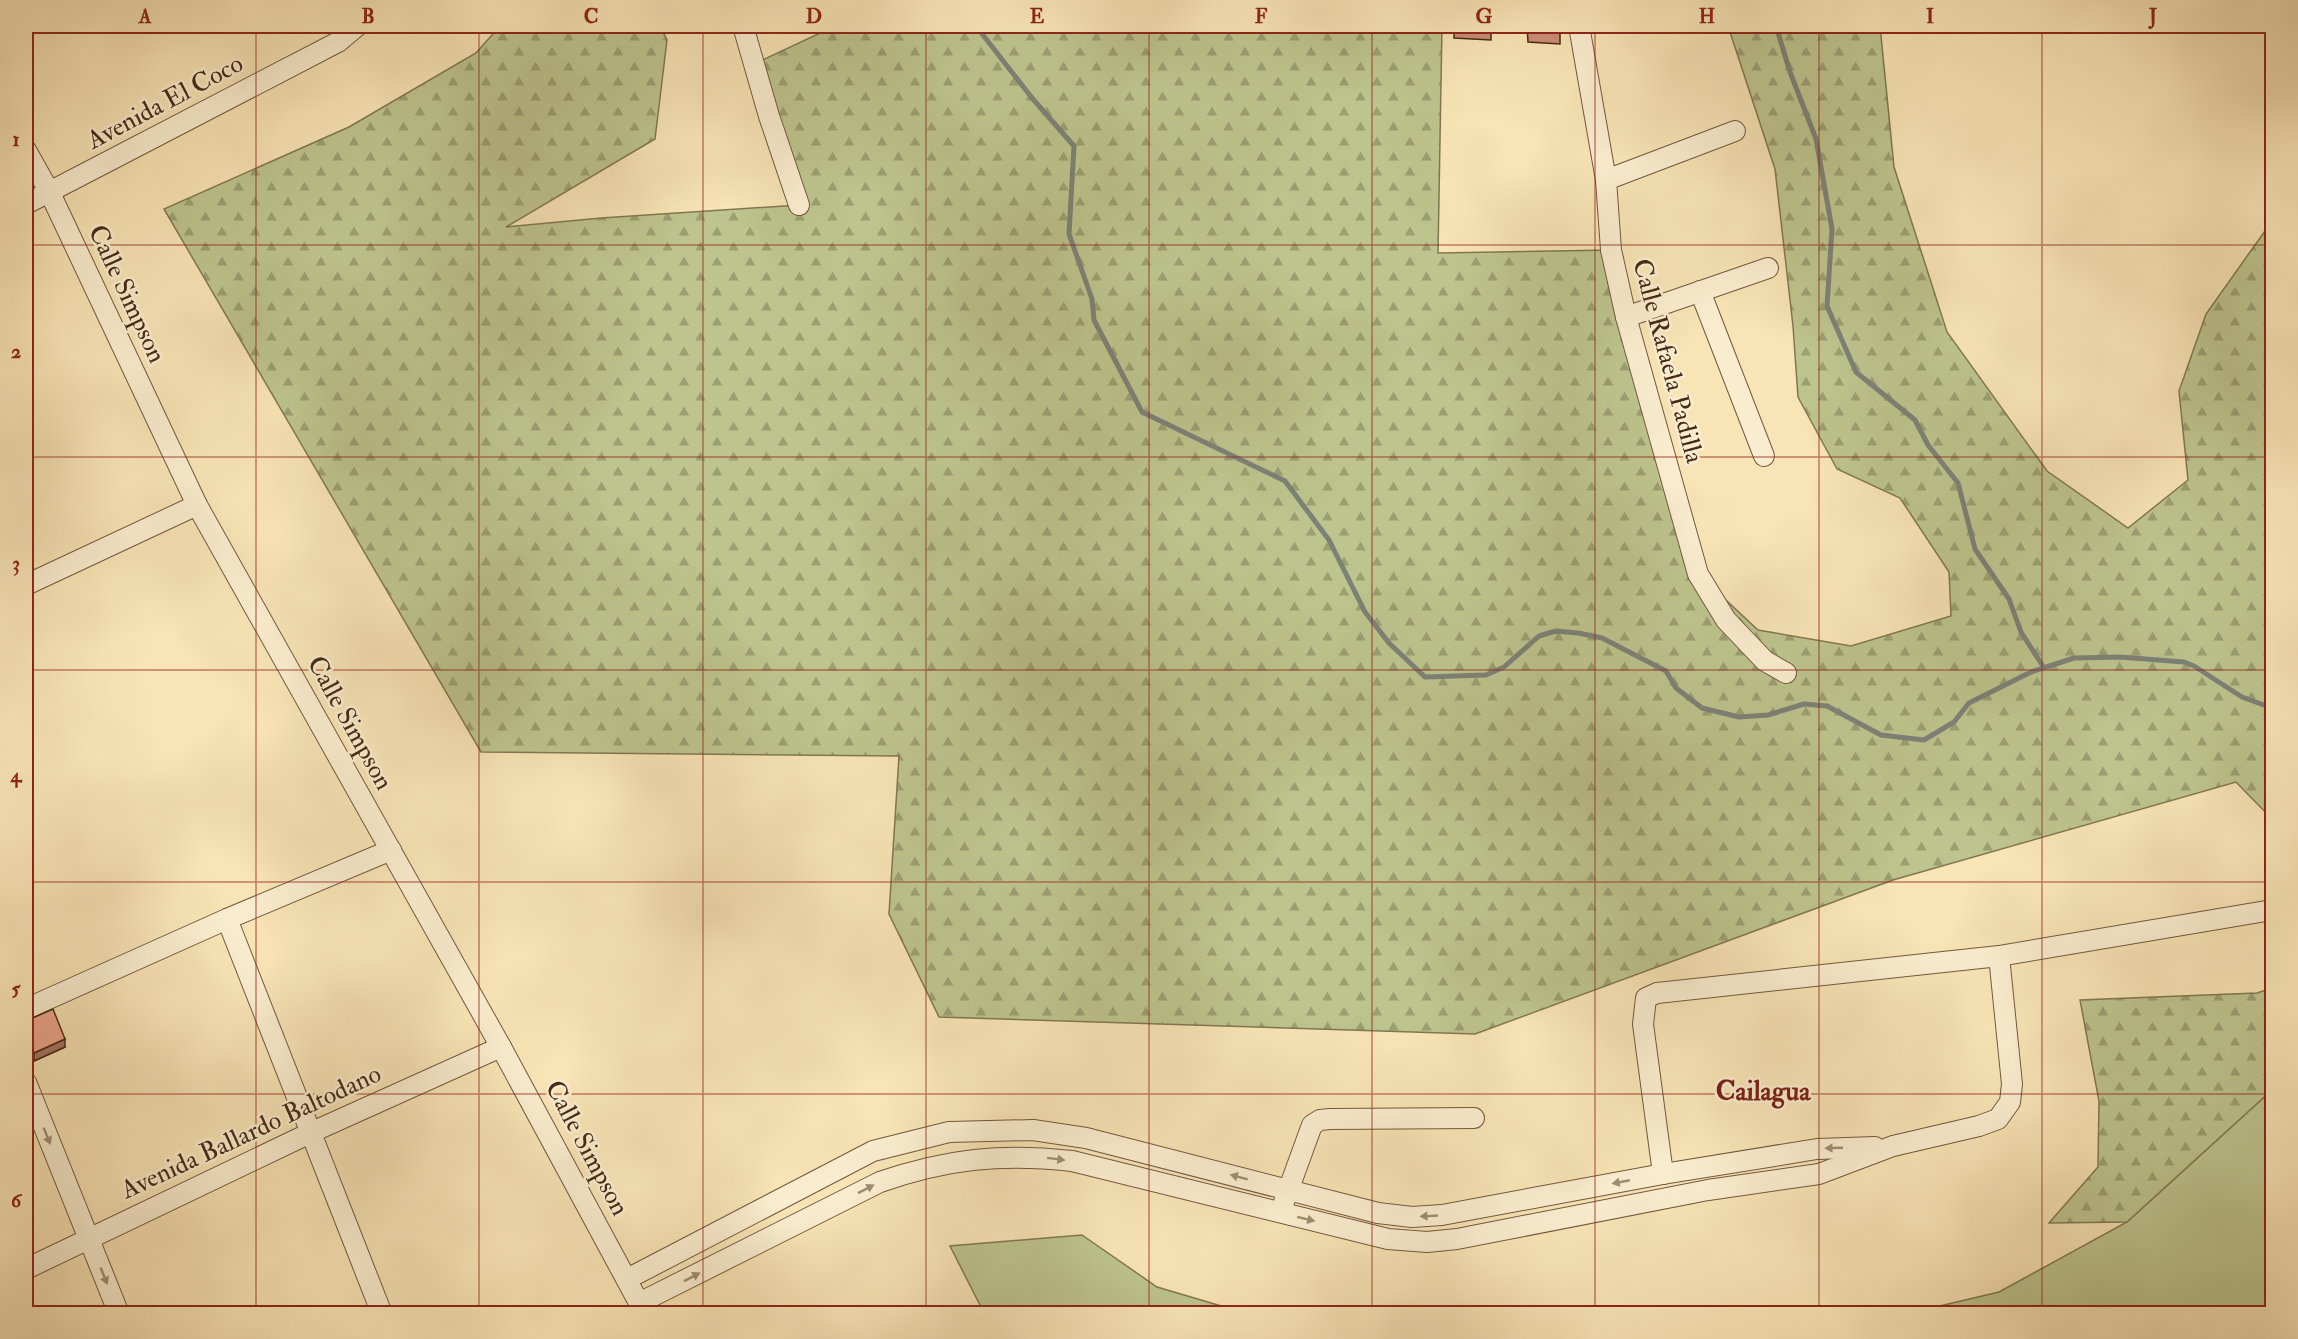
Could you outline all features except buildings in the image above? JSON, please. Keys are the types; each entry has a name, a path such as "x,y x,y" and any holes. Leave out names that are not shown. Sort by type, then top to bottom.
{"street":[{"name":"Avenida El Coco","path":"26,204 50,193 335,34 357,26"},
{"path":"743,26 769,116 799,205"},
{"name":"Calle Rafaela Padilla","path":"1579,26 1606,180 1611,250 1626,317 1698,574 1726,620 1765,661 1786,673"},
{"path":"1606,180 1735,131"},
{"name":"Calle Simpson","path":"26,150 50,193 196,505 501,1047 642,1308"},
{"path":"1626,317 1768,268"},
{"path":"1700,291 1764,456"},
{"path":"26,585 196,505"},
{"path":"26,1009 391,850"},
{"path":"1663,1174 1643,1024 1646,998 1657,993 2000,956 2266,911"},
{"path":"227,920 382,1314"},
{"path":"642,1308 879,1182 919,1168 943,1163 1032,1156 1072,1161 1388,1239 1427,1242 1457,1239 1708,1191 1820,1174 1893,1146 1979,1126 1998,1119 2010,1102 2012,1084 2000,956"},
{"name":"Avenida Ballardo Baltodano","path":"26,1269 310,1133 501,1047"},
{"path":"26,1082 119,1314"},
{"path":"1281,1213 1312,1125 1320,1120 1474,1118"},
{"path":"627,1279 873,1151 949,1132 1033,1130 1086,1138 1149,1152 1287,1191 1378,1213 1412,1217 1470,1211 1663,1174 1817,1149 1893,1146"},
{"path":"1704,1168 1708,1191"},
{"path":"803,1187 818,1213"}],"green space":[{"path":"500,26 660,26 667,40 655,139 506,227 601,218 799,205 754,64 835,26 1442,26 1438,253 1611,250 1698,574 1758,630 1851,646 1951,616 1949,572 1900,498 1837,469 1798,397 1793,326 1775,169 1728,26 1880,26 1894,167 1947,332 2047,471 2128,528 2188,480 2179,391 2206,314 2272,221 2272,819 2236,782 1893,880 1475,1034 939,1017 889,914 899,756 481,752 164,209 349,127 476,53"},
{"path":"2272,988 2272,1090 2127,1222 2049,1223 2098,1167 2099,1101 2080,1000 2257,993"},
{"path":"2272,1090 2272,1313 1906,1314 1999,1292 2127,1222"},
{"path":"1082,1235 1157,1287 1245,1313 984,1313 950,1246"}],"waterway":[{"path":"976,26 1032,98 1074,146 1069,234 1092,299 1094,320 1142,412 1285,481 1329,540 1365,612 1389,643 1425,677 1486,675 1504,667 1539,636 1556,631 1602,638 1666,671 1676,688 1702,708 1739,717 1768,715 1804,704 1827,706 1881,735 1924,740 1954,722 1969,703 2031,672 2074,658 2120,657 2184,662 2242,697 2272,708"},
{"path":"1776,26 1790,72 1816,139 1832,229 1827,306 1856,372 1915,420 1928,445 1958,483 1975,549 2009,599 2021,632 2044,668"}],"district":[{"name":"Cailagua","path":"1763,1091"}]}
